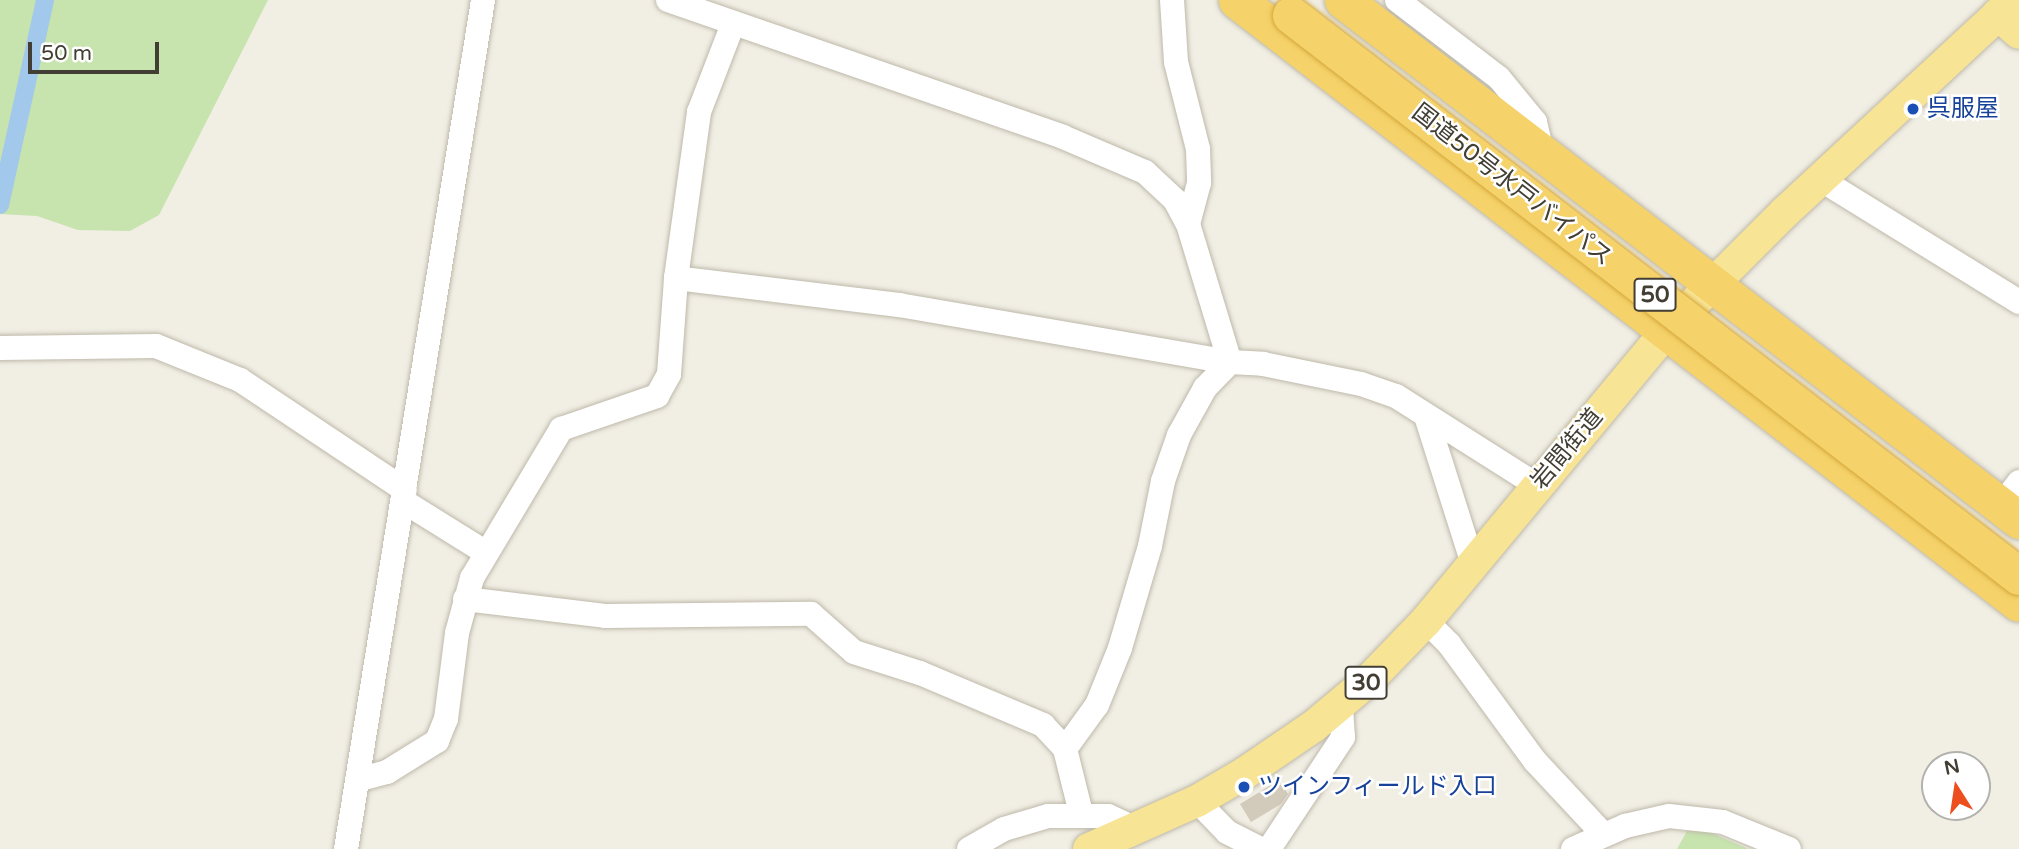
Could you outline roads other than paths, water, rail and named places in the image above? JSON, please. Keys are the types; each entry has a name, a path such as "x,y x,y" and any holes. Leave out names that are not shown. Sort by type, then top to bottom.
{"highway":[{"path":"1237,0 1668,329 2019,603"},
{"path":"1343,0 1542,152 1709,286 2013,503"},
{"name":"国道50号水戸バイパス","path":"1291,5 2019,545"},
{"name":"国道50号水戸バイパス","path":"1291,5 2019,576"}],"main road":[{"name":"岩間街道","path":"1089,849 1197,801 1284,747 1341,705 1426,621 1536,485 1668,329 1709,286 1820,179 2010,16"}],"street":[{"path":"346,849 483,0"},
{"path":"668,0 1115,156 1160,184 1188,224 1230,362"},
{"path":"1172,0 1176,62 1198,149 1199,183 1188,224"},
{"path":"1397,0 1499,78 1535,122 1542,152"},
{"path":"357,780 387,772 437,741 446,719 465,599 485,552 561,429 657,396 669,374 676,278 699,112 733,24"},
{"path":"1820,179 2019,302"},
{"path":"676,278 898,305 1230,362 1263,363 1362,384 1396,396 1427,419 1536,485"},
{"path":"0,348 156,346 240,380 485,552"},
{"path":"1065,750 1097,705 1120,648 1150,546 1163,481 1179,435 1205,388 1230,362"},
{"path":"1427,419 1473,564"},
{"path":"465,599 605,616 811,614 854,652 920,673 1042,725 1065,750 1081,813"},
{"path":"1426,621 1535,761 1604,835"},
{"path":"1269,849 1343,737 1341,705"},
{"path":"1197,801 1227,832 1261,849"},
{"path":"969,849 1020,823 1081,813 1108,816 1136,829"},
{"path":"1573,849 1640,821 1702,817 1789,849"}],"waterway":[{"path":"0,205 45,0"}],"place":[{"name":"呉服屋","path":"1913,109"},
{"name":"ツインフィールド入口","path":"1244,787"}]}
